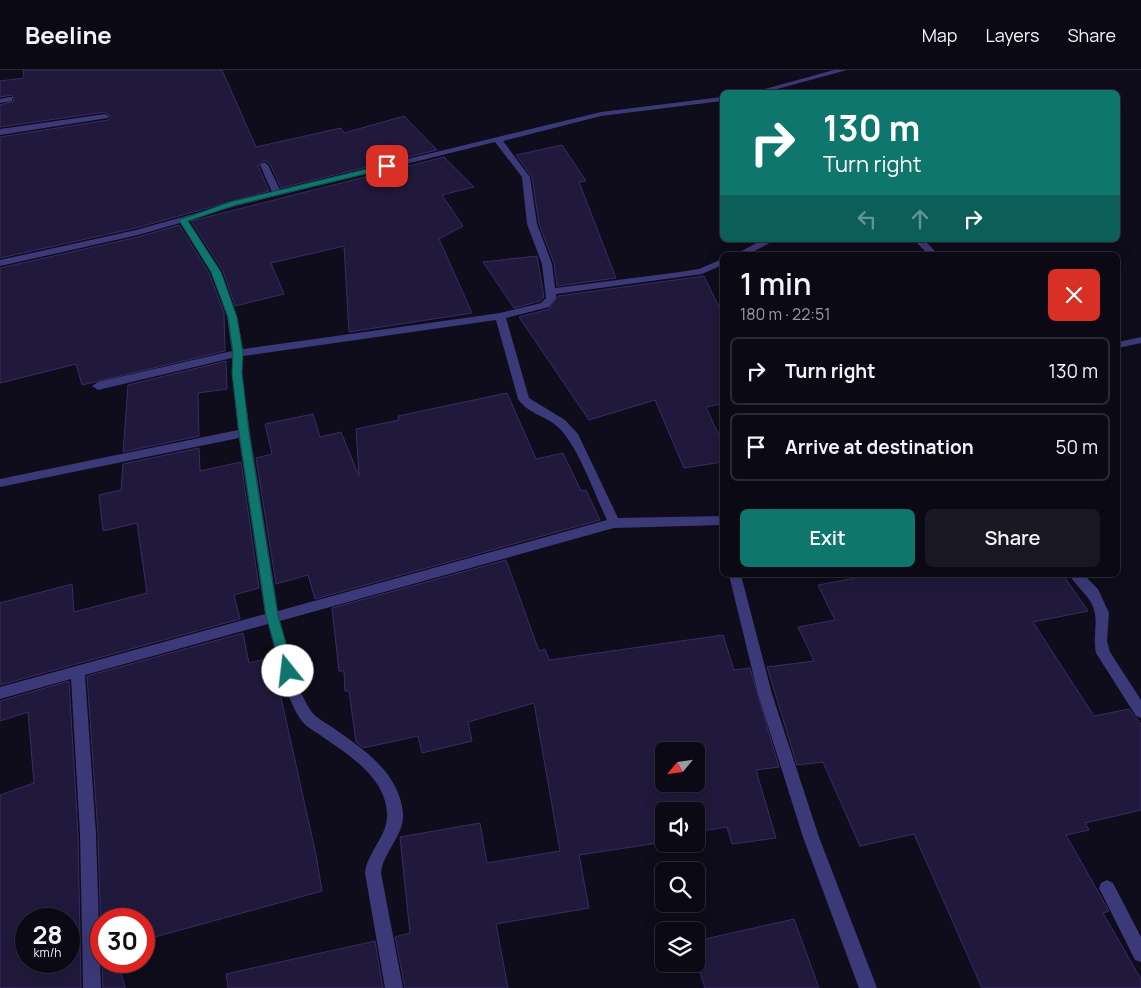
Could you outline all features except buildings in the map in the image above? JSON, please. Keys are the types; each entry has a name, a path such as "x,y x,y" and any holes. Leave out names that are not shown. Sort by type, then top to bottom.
{"street":[{"path":"766,90 843,70"},
{"path":"0,100 10,99"},
{"path":"0,263 138,232 233,204 601,114 720,99"},
{"path":"0,132 105,116"},
{"path":"98,386 238,353 500,316 544,305 551,298 547,264 532,224 526,177 497,139"},
{"path":"264,165 277,193"},
{"path":"183,220 216,272 232,317 238,353 237,373 244,433 272,616 293,690 307,717 368,762 390,791 396,813 394,826 374,864 373,872 394,988"},
{"path":"744,252 766,242"},
{"path":"921,242 931,252"},
{"path":"550,292 680,275 702,271 720,263"},
{"path":"500,316 524,399 528,404 561,424 574,437 614,523"},
{"path":"1120,345 1141,340"},
{"path":"0,483 244,433"},
{"path":"0,693 272,616 614,523 720,521"},
{"path":"736,577 768,703 812,837 868,988"},
{"path":"1078,577 1093,593 1102,614 1100,641 1103,654 1141,712"},
{"path":"78,671 88,834 92,988"},
{"path":"1107,888 1141,954"}],"route":[{"path":"288,671 272,616 244,433 237,373 238,353 232,317 216,272 183,220 233,204 387,166"}]}
